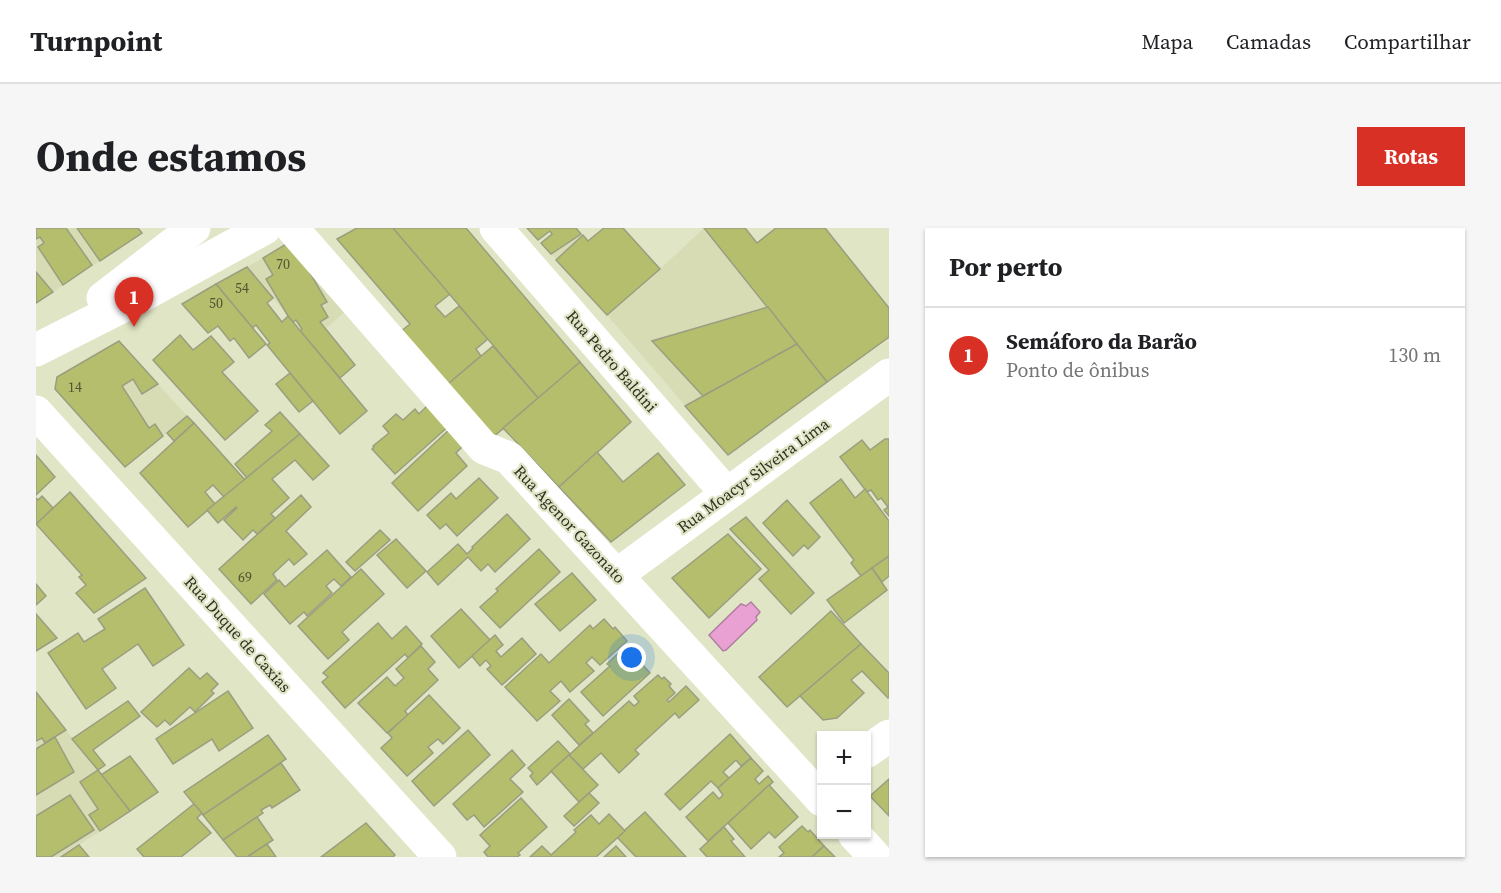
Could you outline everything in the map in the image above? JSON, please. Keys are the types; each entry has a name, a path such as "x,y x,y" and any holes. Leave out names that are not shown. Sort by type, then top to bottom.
{"street":[{"path":"37,350 194,228"},
{"path":"37,350 265,228"},
{"name":"Rua Agenor Gazonato","path":"292,228 484,448 508,458 817,790"},
{"name":"Rua Pedro Baldini","path":"496,228 727,494"},
{"name":"Rua Moacyr Silveira Lima","path":"617,575 889,375"},
{"name":"Rua Duque de Caxias","path":"36,412 440,857"},
{"path":"871,749 889,736"},
{"path":"859,839 875,857"}],"shaded area":[{"path":"36,228 138,228 142,233 36,303"},
{"path":"604,228 623,228 660,269 704,228 745,228 757,243 825,228 889,308 889,337 728,455 551,254 581,234 588,241"},
{"path":"288,243 347,310 310,342 247,267"},
{"path":"119,341 187,416 125,467 55,389 57,377"},
{"path":"751,602 760,612 756,617 757,620 723,651 709,635 741,604 746,606"},
{"path":"36,692 130,811 61,857 36,857"}],"building":[{"path":"36,228 66,228 92,265 63,285 38,247 44,243 40,237 36,239"},
{"path":"77,228 138,228 142,233 100,261"},
{"path":"357,228 393,228 450,294 435,306 445,317 459,306 488,339 476,349 481,356 442,389 396,335 410,324 337,239"},
{"path":"393,228 466,228 580,362 539,399"},
{"path":"527,228 576,228 581,234 551,254 541,243 552,234 550,231 538,240"},
{"path":"604,228 623,228 660,269 607,315 556,260 583,235 588,241"},
{"path":"704,228 745,228 757,243 776,228 825,228 889,308 889,337 827,382"},
{"path":"288,243 303,261 327,302 321,305 328,317 320,322 355,365 340,378 300,331 302,329 296,320 293,322 288,316 266,279 273,275 263,258"},
{"path":"247,267 273,298 267,303 282,322 288,316 367,411 340,434 267,345 270,343 256,325 252,328 216,284"},
{"path":"36,272 53,292 36,303"},
{"path":"216,284 266,344 249,358 234,338 230,341 218,326 208,333 182,304"},
{"path":"768,307 797,344 703,396 652,341"},
{"path":"180,335 193,350 211,336 234,362 222,372 258,411 225,440 153,360"},
{"path":"119,341 158,384 142,394 133,379 122,386 149,428 155,424 163,436 125,467 55,389 57,377"},
{"path":"797,344 827,382 728,455 685,406"},
{"path":"493,346 539,399 487,442 442,389"},
{"path":"580,362 631,422 559,487 503,428"},
{"path":"290,373 313,401 299,412 276,384"},
{"path":"430,403 450,425 395,474 372,449 373,446 389,433 383,426 396,414 403,420 415,409 419,414"},
{"path":"280,412 300,434 247,478 235,464 272,431 265,425"},
{"path":"187,416 194,423 174,441 167,433"},
{"path":"194,423 245,480 224,497 213,485 205,492 215,504 188,527 140,473"},
{"path":"452,427 466,443 456,453 467,466 418,511 392,483"},
{"path":"300,434 329,466 313,480 295,460 272,479 289,498 271,514 275,518 257,534 253,530 243,540 224,520 236,507 218,523 207,510"},
{"path":"885,439 889,439 889,516 884,510 888,507 881,498 878,500 871,490 867,492 840,457 862,440 870,450"},
{"path":"597,452 623,482 658,453 685,485 611,542 559,487"},
{"path":"36,455 55,477 36,495"},
{"path":"479,478 498,498 457,536 446,524 440,529 427,515 451,493 456,499"},
{"path":"841,479 855,498 865,489 889,521 889,556 861,576 851,563 854,560 810,503"},
{"path":"70,492 146,578 94,613 76,593 86,585 79,577 82,575 36,524"},
{"path":"301,495 311,507 286,531 307,554 294,565 289,559 273,574 277,580 251,604 219,569"},
{"path":"42,496 53,508 36,524 36,498 38,500"},
{"path":"787,500 820,537 808,549 804,545 793,556 763,523"},
{"path":"507,514 530,539 495,572 488,564 481,571 468,557 438,585 427,572 458,544 467,554"},
{"path":"746,517 814,593 791,614 759,579 769,570 730,529"},
{"path":"380,530 390,540 355,571 346,562"},
{"path":"728,534 761,569 709,618 672,578"},
{"path":"396,539 426,571 407,588 377,555"},
{"path":"539,549 560,572 500,628 480,607"},
{"path":"327,550 351,577 341,586 334,579 326,586 332,593 307,616 304,612 290,624 264,594 279,580 285,587"},
{"path":"889,556 889,576 882,582 872,568"},
{"path":"872,568 887,590 844,623 827,600"},
{"path":"361,569 384,594 342,632 349,640 328,659 298,626"},
{"path":"572,573 596,600 560,631 535,604"},
{"path":"36,584 46,596 36,605"},
{"path":"145,588 184,645 153,666 138,644 102,669 116,688 86,709 48,653 78,633 84,642 105,629 98,619"},
{"path":"461,609 490,640 459,668 431,636"},
{"path":"831,611 861,644 787,707 759,677"},
{"path":"36,614 57,638 36,651"},
{"path":"604,619 613,629 615,627 627,641 600,665 592,657 586,663 594,671 570,692 561,681 550,691 560,701 537,721 505,687 541,654 549,663 590,625 593,629"},
{"path":"378,623 392,639 406,626 422,644 408,658 405,654 345,708 322,682 328,677 323,673"},
{"path":"495,635 503,645 496,651 501,657 522,638 536,654 502,685 487,669 491,666 486,660 480,666 472,656"},
{"path":"861,644 889,673 889,697 862,671 851,680 864,693 837,718 823,720 800,696"},
{"path":"421,646 435,662 428,669 438,680 405,711 408,715 387,733 358,703 387,677 395,686 404,678 396,669"},
{"path":"626,646 650,673 603,716 581,692 610,666 607,664"},
{"path":"189,668 200,679 207,673 218,684 211,691 214,693 195,712 190,707 170,725 165,720 157,727 141,712"},
{"path":"658,675 671,684 669,686 675,693 667,700 669,702 686,686 699,700 679,718 675,713 635,750 639,754 619,773 601,753 583,769 569,755 629,701 634,706 639,702 634,696"},
{"path":"228,691 253,728 219,751 212,739 173,764 156,739"},
{"path":"36,692 66,730 45,743 42,738 36,741"},
{"path":"429,695 460,728 443,744 438,739 428,747 433,753 407,776 381,748 392,738 388,733"},
{"path":"569,699 589,721 585,724 593,733 579,745 552,715"},
{"path":"128,701 140,716 93,750 105,765 98,770 72,739"},
{"path":"468,730 490,755 434,806 412,781"},
{"path":"730,734 751,758 741,766 736,760 723,772 729,778 718,788 711,781 680,810 665,794"},
{"path":"268,735 286,759 203,815 184,792"},
{"path":"55,737 74,772 36,795 36,749"},
{"path":"558,741 570,754 537,785 530,776 533,773 528,768"},
{"path":"512,750 525,765 510,779 523,792 484,827 474,815 467,820 453,804"},
{"path":"569,755 598,785 579,802 551,771"},
{"path":"130,756 158,792 130,811 101,775"},
{"path":"751,758 763,771 755,779 759,784 768,776 773,782 708,841 686,817 713,792 719,799 723,795 718,788"},
{"path":"281,763 300,790 272,808 270,805 261,810 263,813 223,840 203,815"},
{"path":"98,770 130,811 100,831 89,815 98,809 80,782"},
{"path":"889,779 889,816 871,797"},
{"path":"769,785 798,817 775,838 769,832 751,849 728,823"},
{"path":"589,793 599,803 574,826 564,816"},
{"path":"70,795 94,830 51,857 36,857 36,816"},
{"path":"521,798 547,827 518,853 520,855 517,857 488,857 484,852 490,846 480,835"},
{"path":"194,804 202,813 197,818 211,833 181,857 144,857 137,849"},
{"path":"645,812 686,857 636,857 617,837"},
{"path":"609,814 625,831 596,857 530,857 542,846 551,855 591,815 599,824"},
{"path":"257,817 273,840 247,857 237,857 223,840"},
{"path":"366,823 395,855 393,857 321,857"},
{"path":"802,826 808,832 810,830 824,846 812,857 779,857 784,853 779,847"},
{"path":"724,827 734,839 731,841 745,857 707,857 700,849"},
{"path":"267,844 276,857 247,857"},
{"path":"79,845 89,857 61,857"},
{"path":"616,846 626,857 604,857"},
{"path":"824,846 835,857 812,857"}],"place":[{"name":"Semáforo da Barão","path":"134,327"}]}
